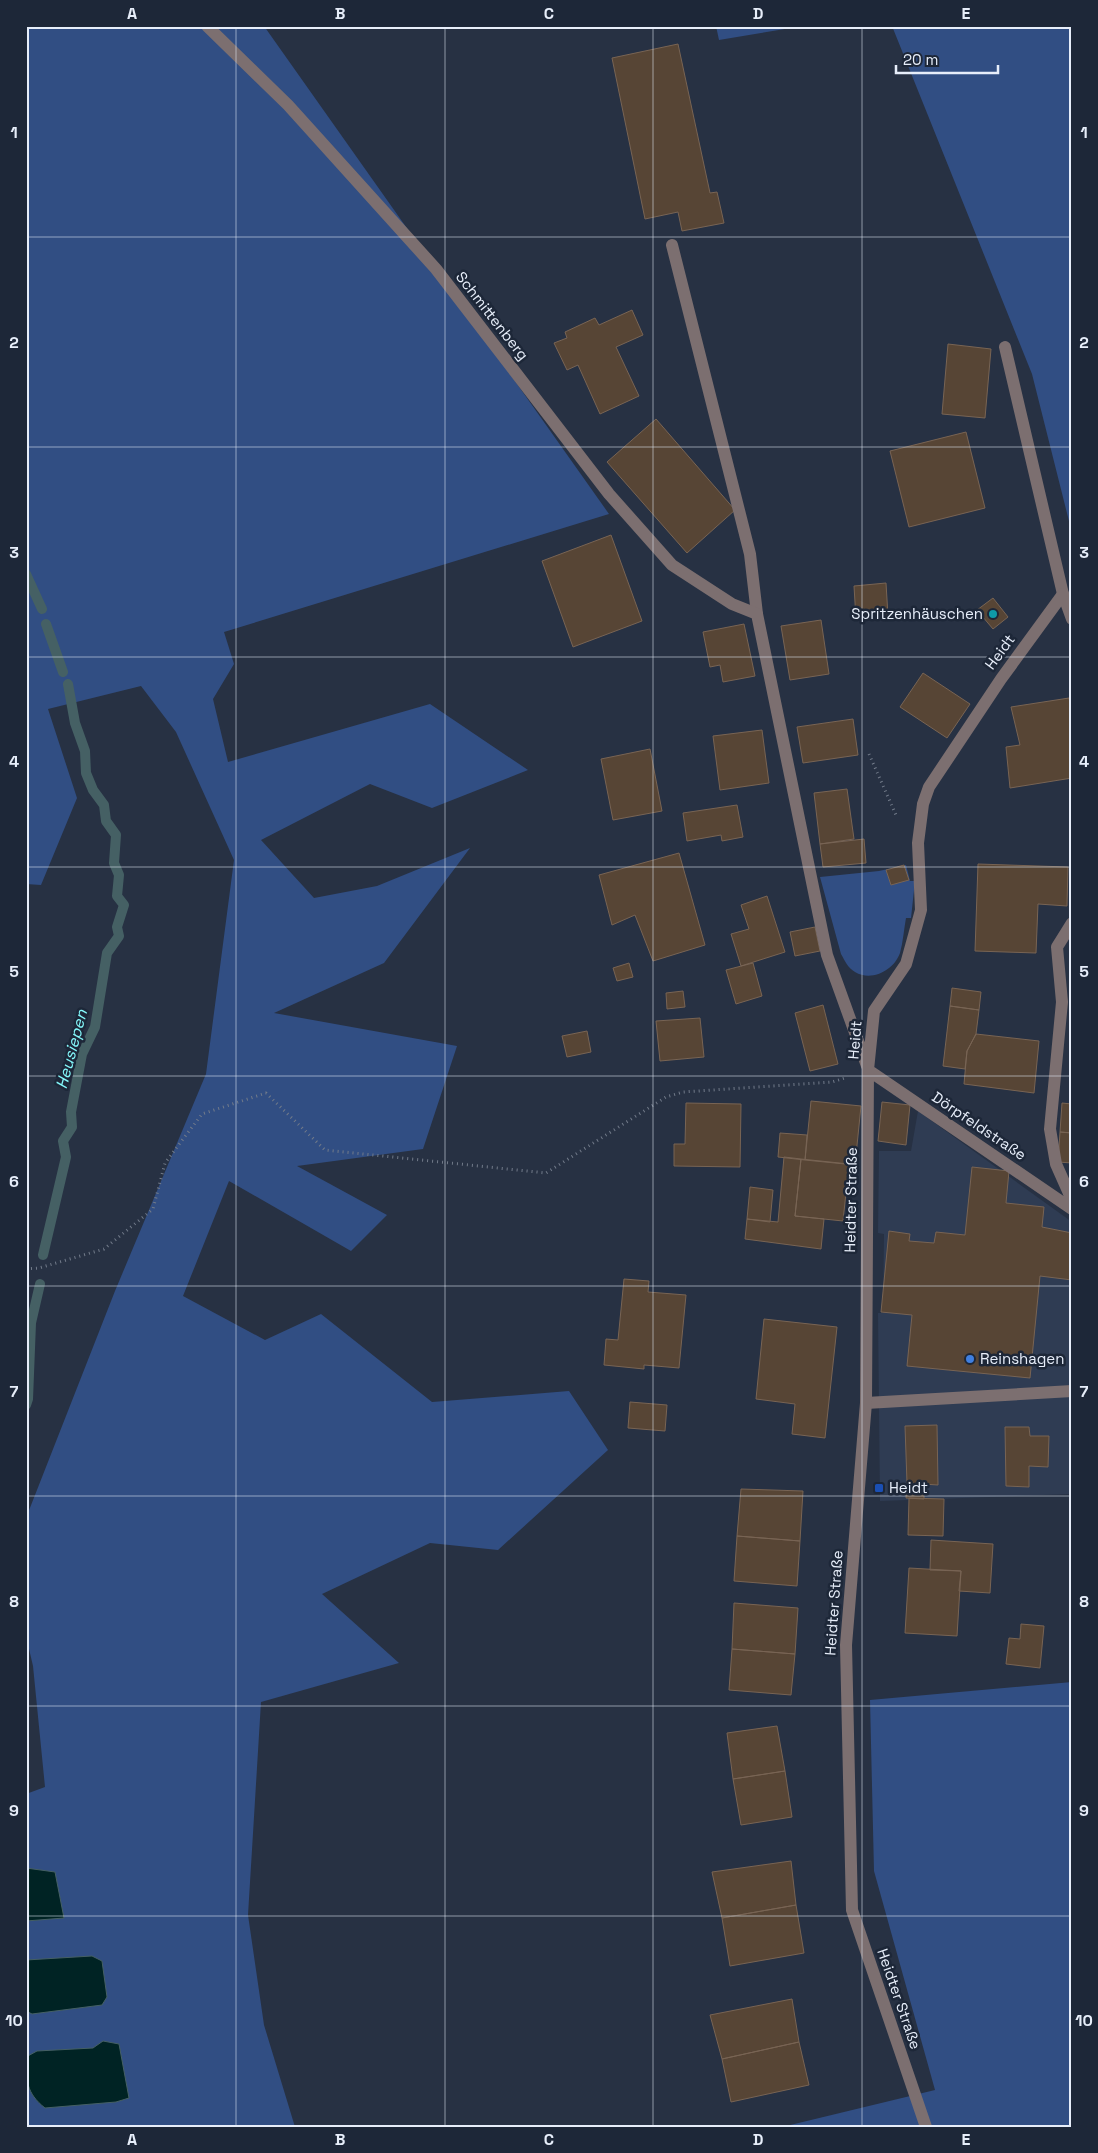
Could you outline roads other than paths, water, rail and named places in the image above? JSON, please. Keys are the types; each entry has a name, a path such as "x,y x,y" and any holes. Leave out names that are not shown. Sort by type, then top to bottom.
{"street":[{"name":"Schmittenberg","path":"207,26 288,105 436,269 609,494 672,565 732,604 757,614"},
{"name":"Heidt","path":"672,245 750,554 757,614 827,955 868,1070"},
{"path":"1005,347 1063,594 1072,619"},
{"name":"Heidt","path":"868,1070 874,1011 906,964 921,910 918,843 923,804 929,787 1000,679 1063,594"},
{"path":"1072,923 1057,947 1062,1002 1050,1129 1056,1164 1072,1200"},
{"name":"Dörpfeldstraße","path":"868,1070 1072,1209"},
{"name":"Heidter Straße","path":"868,1070 866,1403 846,1646 852,1910 926,2127"},
{"path":"866,1403 1072,1391"}],"waterway":[{"name":"Heusiepen","path":"26,574 42,609"},
{"name":"Heusiepen","path":"46,624 63,672"},
{"name":"Heusiepen","path":"43,1255 66,1157 63,1141 72,1127 71,1112 82,1054 95,1027 107,953 119,936 117,927 124,905 117,896 119,875 114,863 116,835 106,821 104,805 93,790 86,773 85,751 75,723 68,684"},
{"name":"Heusiepen","path":"26,1405 28,1399 31,1323 40,1284"}],"place":[{"name":"Spritzenhäuschen","path":"993,614"},
{"name":"Reinshagen","path":"970,1359"},
{"name":"Heidt","path":"879,1488"}]}
